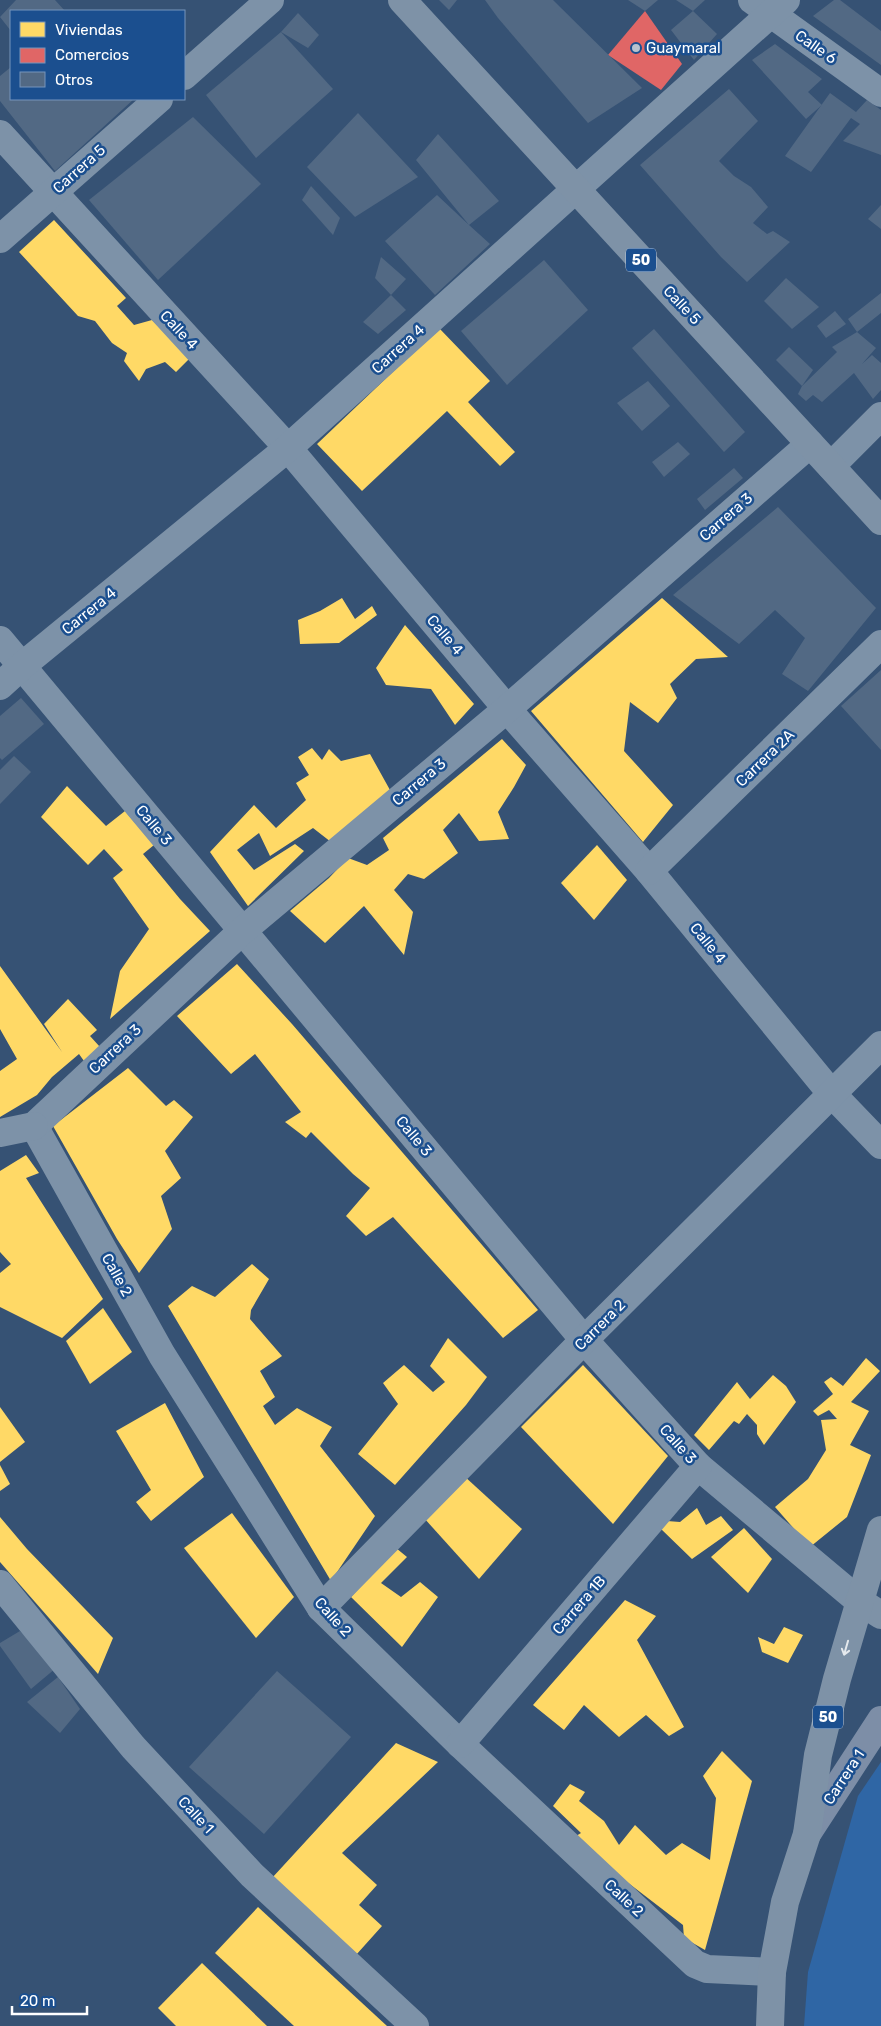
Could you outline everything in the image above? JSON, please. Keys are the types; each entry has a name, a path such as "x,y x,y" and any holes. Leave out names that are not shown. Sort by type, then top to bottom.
{"highway":[{"name":"Calle 5","path":"402,0 881,521"},
{"name":"50","path":"770,2026 772,1972 785,1902 807,1834 818,1755 870,1608 881,1530"}],"main road":[{"name":"Carrera 1","path":"807,1834 881,1720"}],"street":[{"path":"185,75 270,0"},
{"name":"Carrera 4","path":"0,686 288,448 577,190 769,5"},
{"name":"Calle 6","path":"769,5 881,93"},
{"name":"Carrera 5","path":"0,239 157,100"},
{"name":"Calle 4","path":"0,134 288,448 507,709 649,871 831,1093 881,1145"},
{"path":"830,466 881,416"},
{"name":"Carrera 3","path":"34,1126 242,931 507,709 810,444"},
{"name":"Calle 3","path":"0,640 584,1340 698,1466 870,1608"},
{"name":"Carrera 2A","path":"649,871 881,644"},
{"name":"Carrera 2","path":"321,1608 584,1340 881,1045"},
{"path":"0,1133 34,1126"},
{"name":"Calle 2","path":"34,1126 162,1355 321,1608 460,1744 695,1964 707,1969 772,1972"},
{"name":"Carrera 1B","path":"460,1744 698,1466"},
{"name":"Calle 1","path":"0,1584 133,1747 239,1861 415,2026"}],"shaded area":[{"path":"881,1762 881,2026 804,2026 808,1972 858,1796"}],"building: Viviendas":[{"path":"54,220 126,298 117,306 134,325 152,320 191,357 176,372 165,362 146,369 139,381 124,361 127,353 112,343 95,321 78,316 19,252"},
{"path":"439,328 490,381 468,402 515,452 500,466 447,411 362,491 317,444"},
{"path":"342,598 355,619 372,606 377,615 339,643 300,644 298,620 320,611"},
{"path":"662,598 728,657 696,659 670,684 677,698 658,723 630,702 624,751 673,805 643,842 531,711"},
{"path":"405,625 474,704 455,725 431,689 386,685 376,668"},
{"path":"502,739 526,765 498,812 509,839 479,841 459,813 443,830 458,853 424,879 408,874 394,890 413,912 404,955 364,906 325,943 290,911 329,878 348,858 367,865 389,850 383,838"},
{"path":"312,748 322,760 329,749 341,761 370,754 390,790 331,842 313,828 270,856 259,833 237,850 254,870 295,844 304,851 248,906 210,852 254,805 276,828 306,800 296,783 309,775 298,757"},
{"path":"67,786 106,826 125,811 154,845 143,854 180,899 210,931 110,1019 120,971 149,929 113,878 123,870 104,849 88,865 41,817"},
{"path":"597,845 627,880 594,920 561,883"},
{"path":"237,964 292,1024 538,1310 503,1338 393,1217 366,1236 346,1216 370,1188 353,1174 311,1132 306,1138 285,1122 301,1112 255,1054 231,1074 177,1016"},
{"path":"0,966 62,1052 44,1024 68,999 97,1030 90,1036 100,1047 84,1061 79,1054 52,1077 37,1095 0,1117 0,1071 17,1059 0,1029"},
{"path":"128,1068 166,1106 174,1100 193,1117 165,1151 181,1178 161,1196 172,1229 139,1273 117,1239 53,1126"},
{"path":"26,1155 39,1173 26,1178 103,1299 62,1338 0,1307 0,1273 11,1264 0,1252 0,1171"},
{"path":"252,1264 269,1279 251,1310 250,1319 282,1356 260,1371 275,1397 263,1406 275,1425 297,1408 332,1427 320,1446 375,1516 331,1581 168,1306 192,1286 215,1297"},
{"path":"103,1308 132,1352 90,1384 66,1341"},
{"path":"448,1338 487,1377 466,1405 395,1485 358,1454 398,1404 383,1383 404,1365 433,1392 445,1382 430,1366"},
{"path":"866,1358 880,1371 851,1402 869,1411 850,1445 871,1455 847,1517 810,1547 775,1507 808,1479 826,1450 821,1420 837,1419 829,1410 818,1416 813,1411 833,1394 824,1382 831,1377 843,1386"},
{"path":"583,1365 668,1456 613,1524 521,1427"},
{"path":"773,1375 786,1386 796,1402 764,1445 757,1434 757,1425 747,1414 739,1424 734,1421 709,1450 694,1435 737,1382 750,1399"},
{"path":"165,1403 204,1477 151,1521 136,1502 151,1490 116,1431"},
{"path":"0,1407 25,1442 0,1462"},
{"path":"0,1465 10,1484 0,1491"},
{"path":"463,1475 522,1529 479,1579 424,1518"},
{"path":"697,1508 706,1525 721,1516 733,1530 692,1559 661,1529 667,1521 680,1522"},
{"path":"232,1513 294,1597 256,1638 184,1548"},
{"path":"0,1517 27,1549 113,1638 98,1674 0,1562"},
{"path":"744,1528 772,1559 748,1593 711,1557"},
{"path":"396,1548 407,1557 381,1583 401,1597 420,1582 438,1597 402,1647 351,1597"},
{"path":"625,1600 656,1616 637,1640 684,1727 669,1736 646,1715 619,1737 584,1705 564,1730 533,1705"},
{"path":"784,1627 803,1635 788,1663 762,1652 758,1637 774,1644"},
{"path":"396,1743 438,1762 342,1853 377,1885 359,1905 382,1926 356,1955 272,1878"},
{"path":"722,1751 752,1781 705,1950 684,1938 683,1925 571,1839 581,1833 553,1806 570,1784 585,1792 579,1801 604,1821 619,1845 635,1825 666,1855 682,1843 710,1860 716,1798 703,1776"},
{"path":"258,1907 387,2026 294,2026 215,1953"},
{"path":"202,1963 267,2026 176,2026 158,2008"}],"building: Comercios":[{"path":"645,11 682,64 661,90 608,55"}],"building: Otros":[{"path":"16,0 55,0 64,10 10,10 10,30 0,17"},
{"path":"439,0 457,0 449,10"},
{"path":"485,0 553,0 642,88 588,123 498,18"},
{"path":"628,0 658,0 645,11"},
{"path":"676,0 705,0 693,11"},
{"path":"834,0 840,0 881,31 881,65 813,16"},
{"path":"693,11 717,34 694,60 671,30"},
{"path":"298,13 319,35 308,48 281,32"},
{"path":"281,32 333,89 256,158 206,95"},
{"path":"775,44 822,79 808,92 822,105 806,119 752,60"},
{"path":"10,68 10,100 133,100 55,171 0,101 0,76"},
{"path":"729,89 758,121 719,161 734,176 751,187 768,207 753,223 767,234 773,231 790,242 747,282 721,257 640,165"},
{"path":"830,93 856,112 867,100 881,110 881,155 843,141 860,124 851,118 811,172 785,156"},
{"path":"358,113 418,177 355,217 307,167"},
{"path":"193,117 261,184 158,280 89,200"},
{"path":"438,134 499,201 469,225 416,160"},
{"path":"311,186 340,218 333,235 302,200"},
{"path":"437,195 490,244 435,295 385,241"},
{"path":"881,205 881,229 868,219"},
{"path":"381,257 406,279 391,295 375,278"},
{"path":"544,260 588,310 507,385 461,331"},
{"path":"786,278 819,307 792,329 764,301"},
{"path":"881,293 881,313 857,332 848,319"},
{"path":"391,295 406,310 378,334 363,322"},
{"path":"835,311 846,324 826,338 817,326"},
{"path":"654,329 745,432 724,452 632,348"},
{"path":"857,332 876,348 862,364 872,355 881,363 881,390 873,399 854,373 822,402 813,395 806,401 798,394 802,386 837,352 832,347"},
{"path":"789,347 813,370 802,386 776,360"},
{"path":"648,381 670,406 642,431 617,403"},
{"path":"678,442 690,454 664,477 652,462"},
{"path":"734,468 743,478 705,510 697,499"},
{"path":"778,507 876,608 808,691 782,674 805,638 775,610 739,644 673,595"},
{"path":"881,670 881,750 841,706"},
{"path":"21,698 44,724 2,760 0,758 0,716"},
{"path":"14,756 31,772 0,804 0,770"},
{"path":"20,1631 56,1668 31,1689 0,1646 0,1643"},
{"path":"277,1671 351,1737 264,1834 189,1767"},
{"path":"58,1677 80,1709 60,1733 27,1702"}],"place":[{"name":"Guaymaral","path":"636,48"}]}
